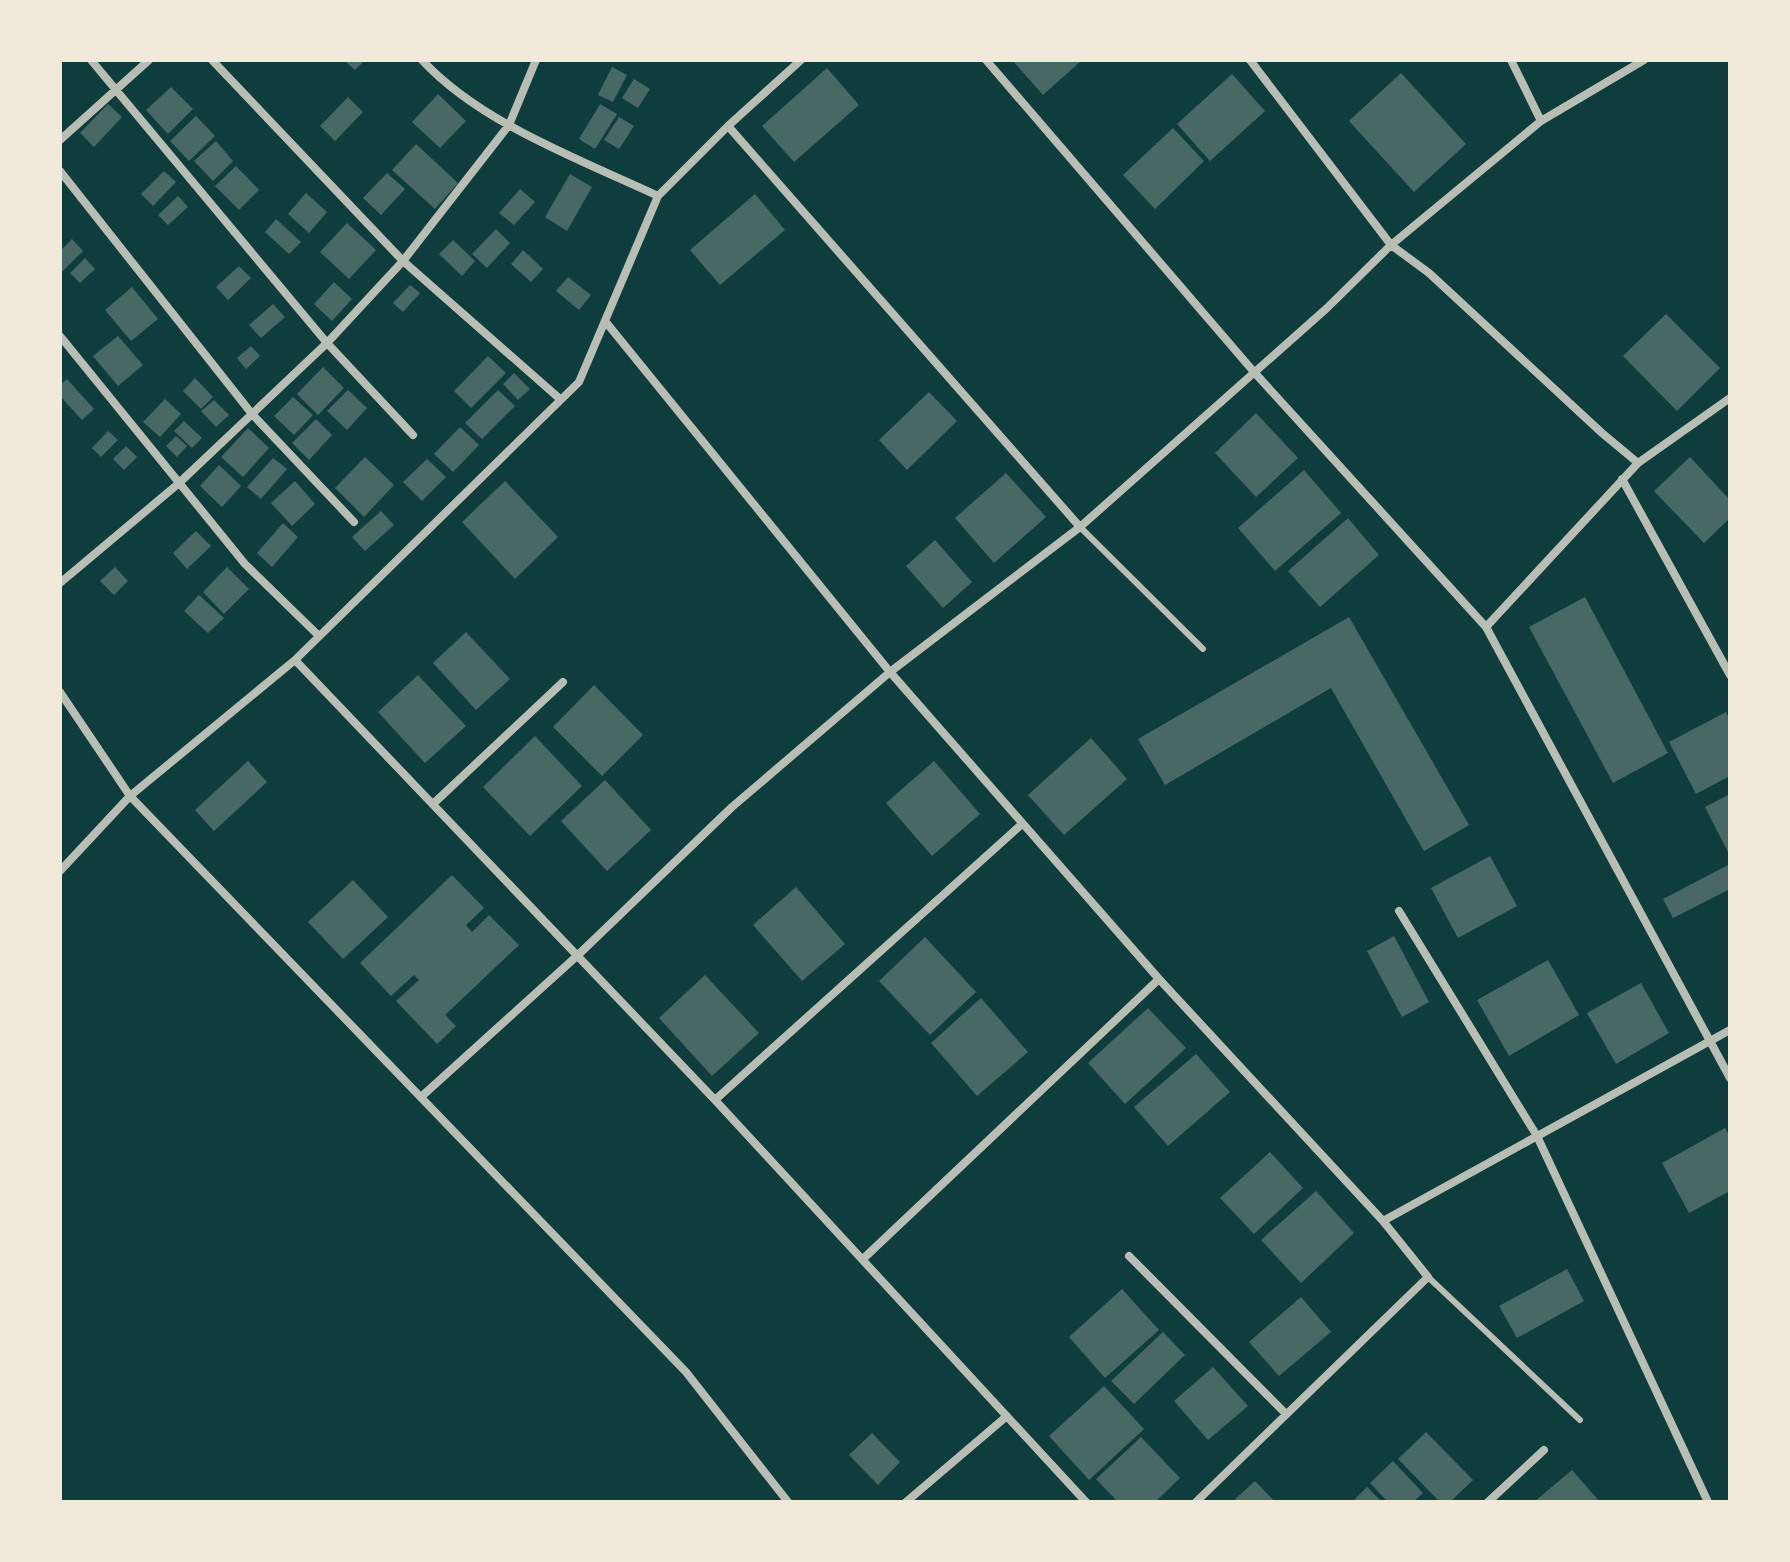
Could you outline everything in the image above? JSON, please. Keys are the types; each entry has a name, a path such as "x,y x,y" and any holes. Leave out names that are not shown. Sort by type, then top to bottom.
{"street":[{"path":"91,60 327,343 413,435"},
{"path":"60,140 149,60"},
{"path":"212,60 403,261 560,399"},
{"path":"422,60 436,76 509,125 658,196"},
{"path":"60,583 178,484 327,343 403,261 509,125 536,60"},
{"path":"60,871 130,796 295,660 579,382 658,196 728,126 801,60"},
{"path":"986,60 1254,372 1486,627 1730,1078"},
{"path":"1250,60 1391,245 1429,273 1638,463"},
{"path":"1511,60 1541,121"},
{"path":"421,1097 578,955 732,807 890,672 1080,527 1327,308 1391,245 1541,121 1644,60"},
{"path":"728,126 1080,527"},
{"path":"60,171 252,414 354,522"},
{"path":"605,321 890,672 1159,979 1383,1221 1428,1277 1196,1502"},
{"path":"60,336 245,564 319,636"},
{"path":"1486,627 1638,463 1730,398"},
{"path":"1622,479 1730,675"},
{"path":"295,660 715,1100 1086,1502"},
{"path":"433,804 563,682"},
{"path":"60,692 130,796 686,1372 788,1502"},
{"path":"715,1100 1022,824"},
{"path":"1399,911 1537,1136 1708,1502"},
{"path":"863,1259 1159,979"},
{"path":"1383,1221 1730,1030"},
{"path":"1129,1256 1286,1414"},
{"path":"906,1502 1007,1416"},
{"path":"1488,1502 1544,1450"}],"lane":[{"path":"1080,527 1203,649"},
{"path":"1428,1277 1580,1420"}],"building":[{"path":"344,60 365,60 355,70"},
{"path":"1012,60 1082,60 1043,95"},
{"path":"612,67 627,75 613,102 598,95"},
{"path":"827,68 859,105 794,162 762,126"},
{"path":"1401,73 1466,144 1414,192 1349,121"},
{"path":"1232,74 1265,111 1210,161 1177,124"},
{"path":"634,79 650,89 638,108 622,98"},
{"path":"171,87 193,109 168,134 146,110"},
{"path":"438,94 466,121 440,148 412,122"},
{"path":"348,97 363,112 335,141 320,126"},
{"path":"108,104 122,117 94,147 80,133"},
{"path":"600,104 617,114 595,149 579,139"},
{"path":"196,116 215,136 189,161 170,141"},
{"path":"619,117 634,126 619,149 604,140"},
{"path":"1173,128 1204,161 1155,209 1123,175"},
{"path":"216,141 233,161 213,181 194,161"},
{"path":"416,144 458,183 435,209 392,170"},
{"path":"236,166 259,190 239,210 215,186"},
{"path":"164,171 176,182 153,206 141,194"},
{"path":"387,173 405,189 381,215 363,198"},
{"path":"570,174 592,187 567,231 545,217"},
{"path":"520,189 535,202 514,225 499,213"},
{"path":"306,193 327,212 309,233 288,214"},
{"path":"755,194 785,230 720,285 690,250"},
{"path":"178,196 188,207 168,225 158,215"},
{"path":"276,219 301,242 289,254 265,232"},
{"path":"347,223 376,250 349,279 320,252"},
{"path":"496,229 510,243 487,268 472,254"},
{"path":"72,239 83,251 63,271 60,268 60,251"},
{"path":"453,240 475,261 462,276 439,254"},
{"path":"523,250 543,269 531,282 511,264"},
{"path":"85,258 95,269 80,283 70,273"},
{"path":"239,266 251,278 228,300 216,287"},
{"path":"568,277 591,295 579,310 556,291"},
{"path":"334,282 352,299 332,321 314,304"},
{"path":"410,285 420,293 403,312 393,303"},
{"path":"132,287 158,319 131,341 105,310"},
{"path":"273,304 285,317 261,338 249,325"},
{"path":"1666,314 1720,368 1677,411 1623,356"},
{"path":"118,336 143,365 118,386 93,356"},
{"path":"251,346 260,356 246,369 237,358"},
{"path":"488,356 506,373 471,408 454,391"},
{"path":"323,367 344,388 318,415 297,394"},
{"path":"514,373 530,389 518,400 503,384"},
{"path":"195,378 213,397 201,409 183,391"},
{"path":"67,379 94,409 82,420 60,396 60,385"},
{"path":"348,390 367,408 347,430 327,411"},
{"path":"498,390 515,406 482,439 465,423"},
{"path":"929,392 957,421 907,470 879,440"},
{"path":"293,397 313,415 294,435 274,416"},
{"path":"165,399 181,414 160,437 143,422"},
{"path":"214,400 229,415 216,427 201,411"},
{"path":"1256,413 1298,458 1256,497 1215,453"},
{"path":"316,419 332,435 309,460 292,443"},
{"path":"184,421 202,438 192,448 174,431"},
{"path":"460,427 479,445 453,472 434,454"},
{"path":"248,428 269,448 243,477 221,457"},
{"path":"108,431 118,440 101,457 92,448"},
{"path":"176,436 187,446 177,457 166,446"},
{"path":"126,446 137,457 124,470 113,459"},
{"path":"365,457 394,485 364,517 335,488"},
{"path":"1690,457 1730,500 1730,518 1704,543 1654,491"},
{"path":"273,458 287,469 261,499 247,487"},
{"path":"427,459 446,477 422,501 403,482"},
{"path":"219,465 241,486 222,507 200,486"},
{"path":"1304,470 1341,513 1275,571 1238,528"},
{"path":"1006,473 1046,517 994,563 955,518"},
{"path":"295,481 315,504 292,526 271,503"},
{"path":"505,481 558,537 515,579 462,522"},
{"path":"381,511 394,525 365,551 352,537"},
{"path":"1348,518 1379,555 1320,607 1288,571"},
{"path":"283,523 298,537 272,567 257,553"},
{"path":"196,531 211,546 187,569 173,553"},
{"path":"935,540 972,582 943,608 906,566"},
{"path":"115,567 128,581 114,595 100,581"},
{"path":"227,567 249,589 224,614 203,592"},
{"path":"199,595 224,618 208,633 184,611"},
{"path":"1585,597 1668,753 1613,783 1529,627"},
{"path":"1349,617 1469,825 1424,851 1331,688 1165,785 1138,739"},
{"path":"466,632 510,679 476,710 433,663"},
{"path":"418,675 466,726 425,763 378,712"},
{"path":"594,685 643,735 602,776 553,727"},
{"path":"1726,712 1730,720 1730,776 1696,794 1669,742"},
{"path":"535,736 582,786 530,836 483,787"},
{"path":"1091,738 1127,779 1064,835 1028,795"},
{"path":"248,761 267,782 214,831 195,810"},
{"path":"934,761 980,814 932,856 886,803"},
{"path":"605,780 651,830 607,871 561,821"},
{"path":"1730,794 1730,856 1705,807"},
{"path":"1490,856 1517,906 1458,938 1431,888"},
{"path":"1730,864 1730,889 1673,918 1663,899"},
{"path":"452,875 484,908 466,925 472,932 489,915 519,945 445,1015 456,1026 437,1044 396,1001 419,980 414,975 391,996 360,963"},
{"path":"353,880 388,917 343,959 308,922"},
{"path":"796,887 845,944 802,981 753,925"},
{"path":"1394,936 1429,1002 1402,1017 1367,951"},
{"path":"925,937 976,992 930,1035 879,981"},
{"path":"1548,960 1579,1015 1509,1056 1477,1000"},
{"path":"705,975 759,1033 712,1076 659,1018"},
{"path":"1641,983 1669,1033 1616,1064 1587,1013"},
{"path":"981,998 1028,1052 977,1096 931,1043"},
{"path":"1148,1008 1186,1048 1125,1104 1088,1063"},
{"path":"1196,1054 1230,1092 1168,1146 1134,1107"},
{"path":"1725,1128 1730,1137 1730,1191 1689,1213 1662,1163"},
{"path":"1270,1152 1303,1188 1254,1234 1220,1198"},
{"path":"1316,1191 1354,1233 1301,1283 1261,1240"},
{"path":"1567,1269 1584,1301 1517,1338 1499,1306"},
{"path":"1122,1289 1159,1330 1105,1378 1069,1337"},
{"path":"1301,1297 1331,1332 1279,1376 1249,1342"},
{"path":"1163,1332 1185,1355 1134,1404 1111,1381"},
{"path":"1213,1367 1248,1406 1208,1440 1174,1401"},
{"path":"1104,1386 1144,1429 1089,1480 1049,1436"},
{"path":"1426,1432 1473,1480 1450,1502 1440,1502 1398,1459"},
{"path":"872,1433 900,1462 878,1485 849,1455"},
{"path":"1141,1437 1180,1478 1155,1502 1118,1502 1096,1479"},
{"path":"1393,1461 1423,1493 1413,1502 1388,1502 1370,1483"},
{"path":"1572,1470 1600,1502 1534,1502"},
{"path":"1255,1481 1275,1502 1232,1502"},
{"path":"1367,1487 1382,1502 1352,1502"}]}
